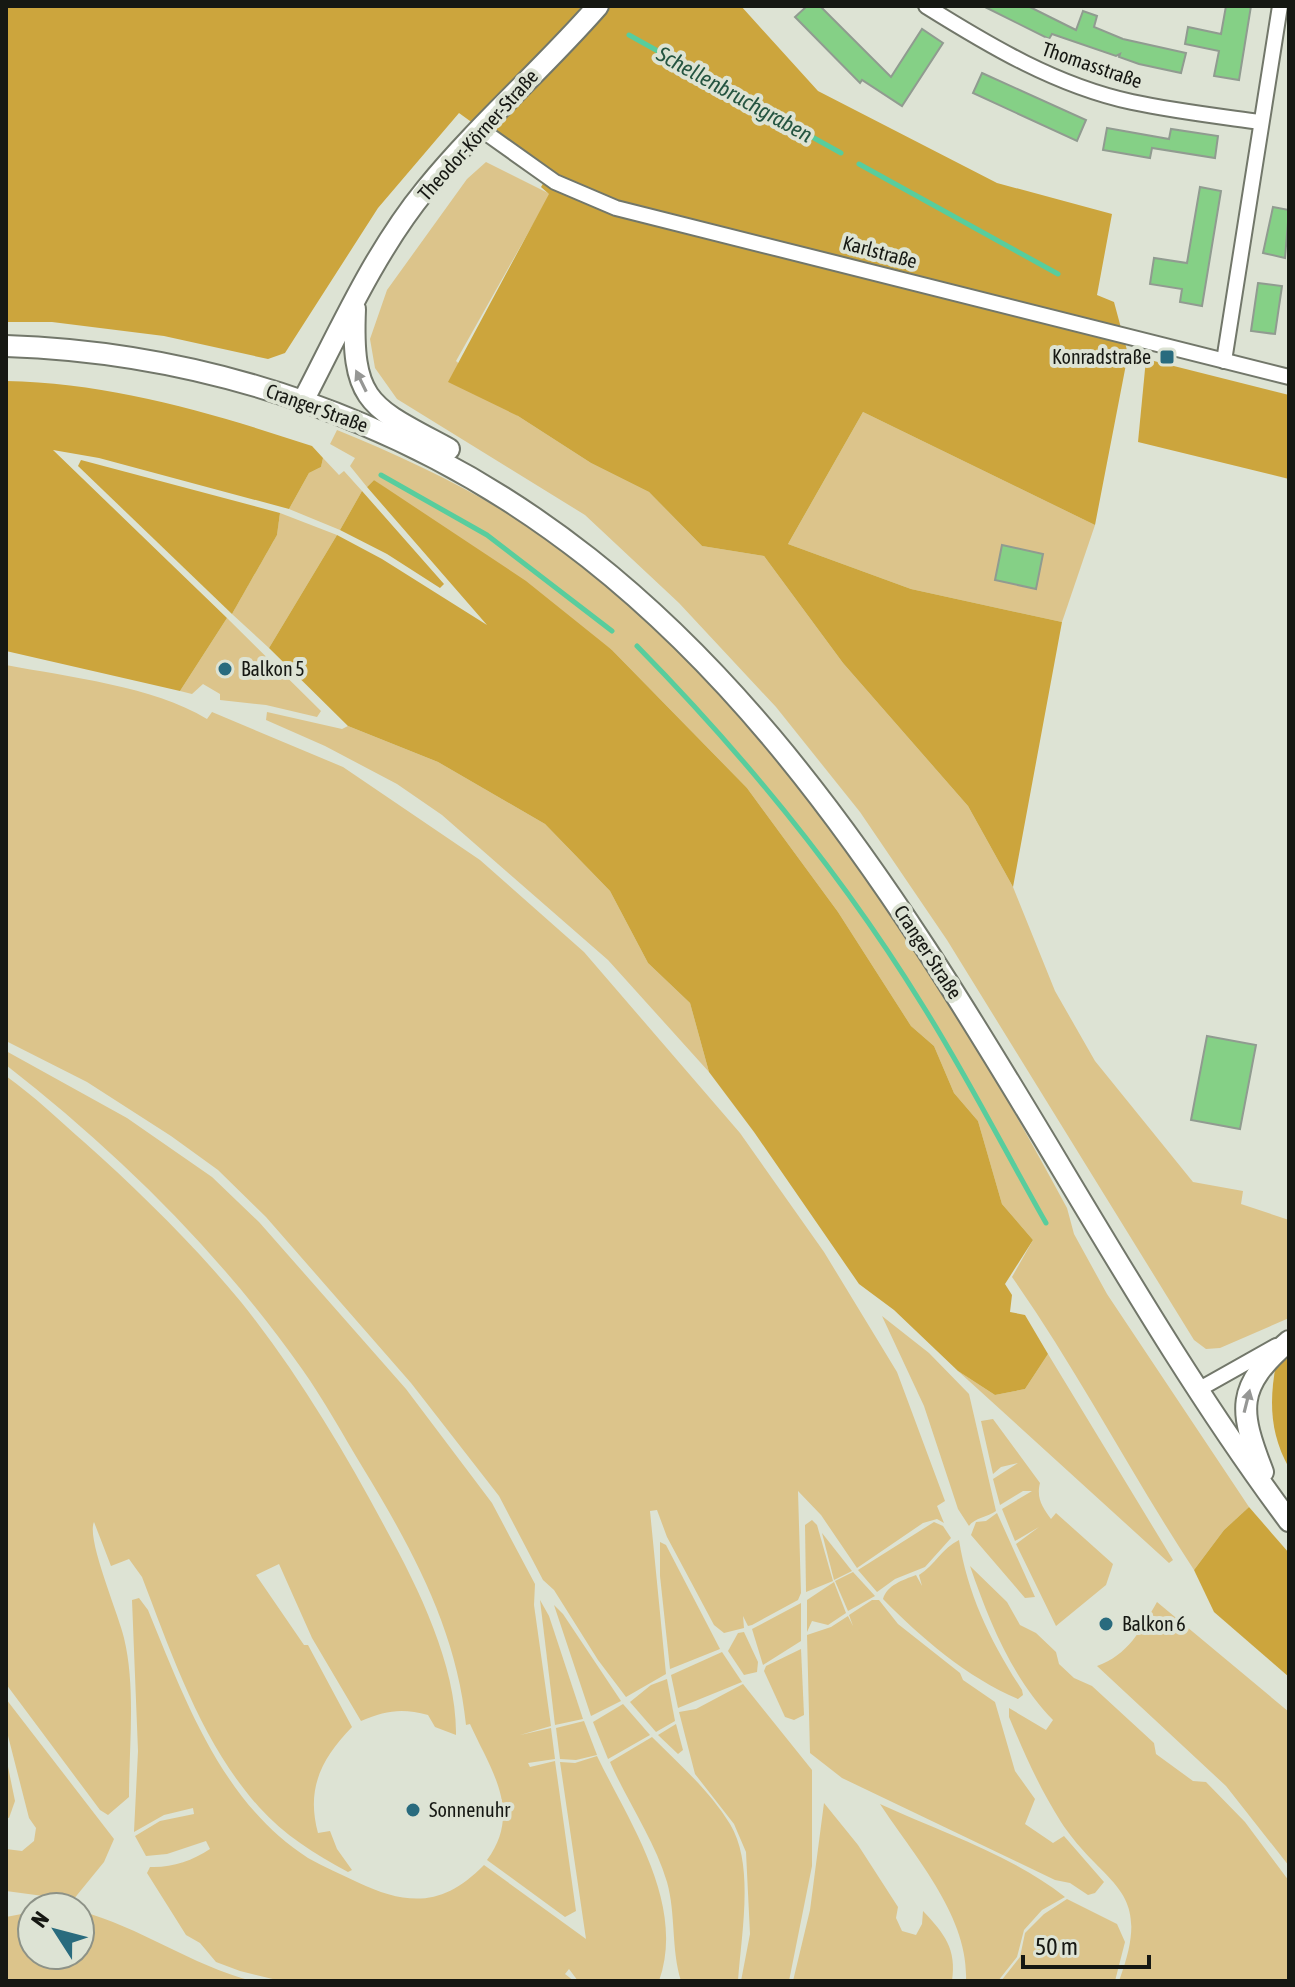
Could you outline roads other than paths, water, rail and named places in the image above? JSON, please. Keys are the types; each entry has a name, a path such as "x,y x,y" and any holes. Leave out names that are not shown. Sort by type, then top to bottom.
{"main road":[{"name":"Theodor-Körner-Straße","path":"303,401 355,301 424,191 479,128 598,6"},
{"name":"Cranger Straße","path":"355,301 356,370 378,408 502,481 575,530 596,562"},
{"name":"Cranger Straße","path":"6,346 74,348 186,365 303,401 449,464 531,515 596,562 676,634 728,686 843,827 959,999 1196,1391 1289,1521"},
{"name":"Cranger Straße","path":"1274,1501 1244,1415 1256,1375 1289,1341"}],"street":[{"name":"Thomasstraße","path":"926,6 1015,59 1097,91 1131,101 1260,122"},
{"path":"1224,361 1280,6"},
{"name":"Karlstraße","path":"479,128 555,182 616,208 1289,377"},
{"name":"Cranger Straße","path":"1196,1391 1289,1341"}],"waterway":[{"name":"Schellenbruchgraben","path":"629,35 841,153"},
{"name":"Schellenbruchgraben","path":"859,164 1058,274"},
{"path":"381,475 487,535 612,631"},
{"path":"637,646 716,730 790,818 860,910 939,1032 1046,1223"}],"place":[{"name":"Konradstraße","path":"1167,357"},
{"name":"Balkon 5","path":"225,669"},
{"name":"Balkon 6","path":"1106,1624"},
{"name":"Sonnenuhr","path":"413,1810"}]}
